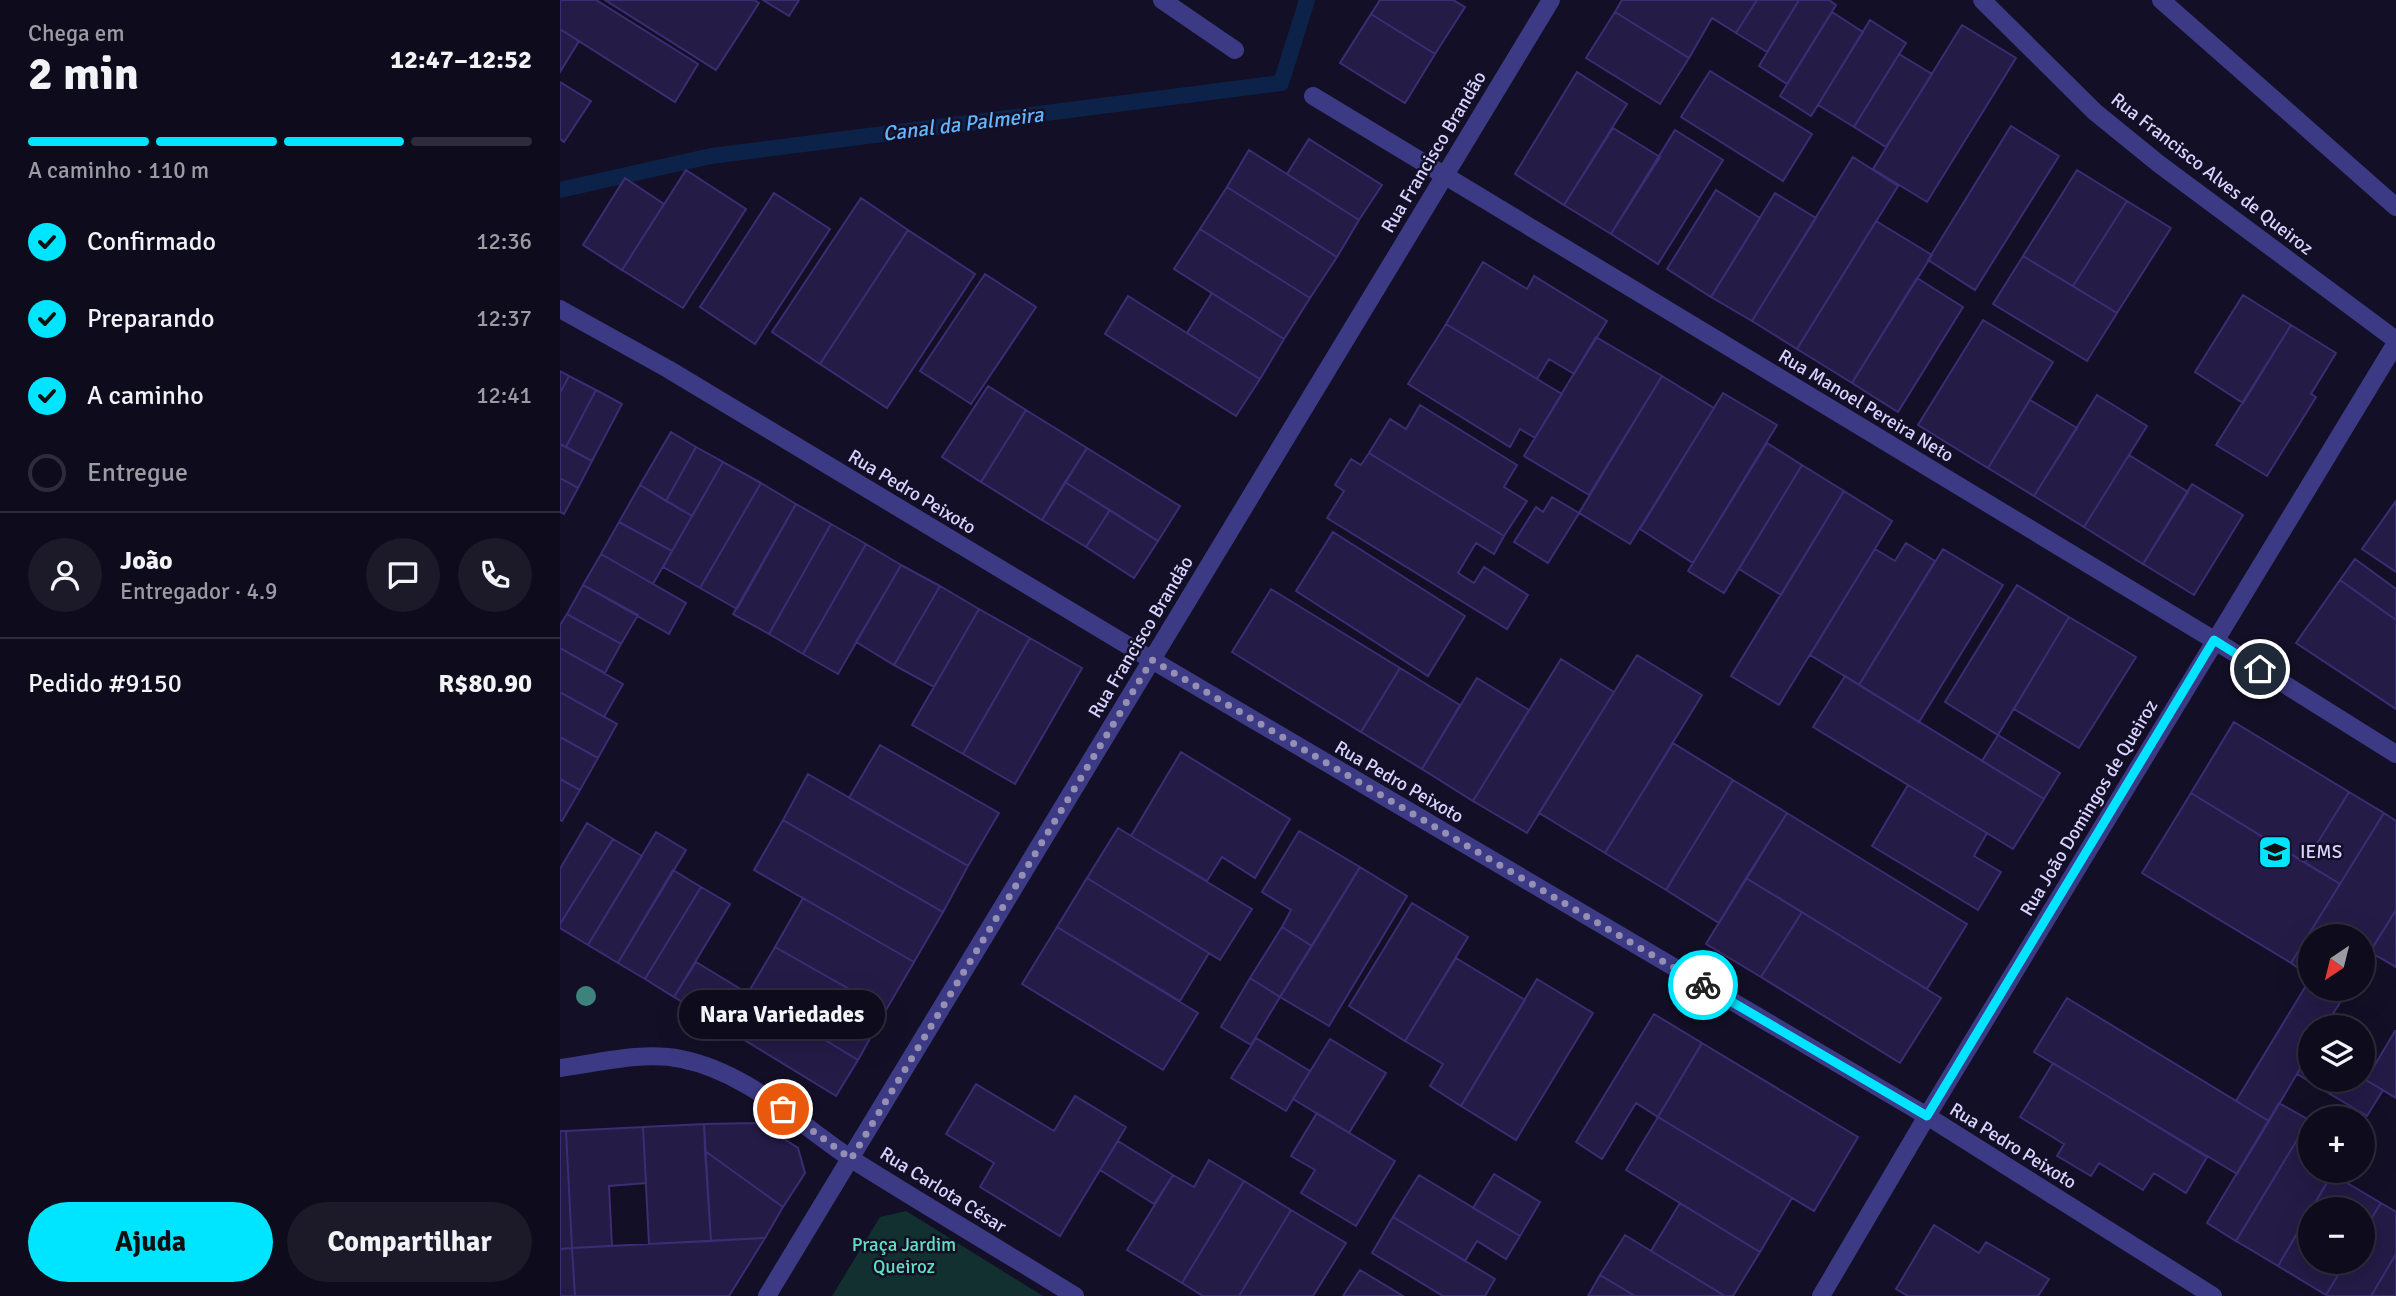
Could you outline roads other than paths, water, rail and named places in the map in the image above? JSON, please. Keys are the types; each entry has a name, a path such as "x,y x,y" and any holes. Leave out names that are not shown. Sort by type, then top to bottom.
{"street":[{"path":"1162,0 1235,50"},
{"name":"Rua Francisco Brandão","path":"767,1296 1551,0"},
{"name":"Rua Francisco Alves de Queiroz","path":"1982,0 2095,111 2148,156 2396,342"},
{"path":"2161,0 2396,206"},
{"name":"Rua Manoel Pereira Neto","path":"1313,96 2214,640 2396,754"},
{"name":"Rua Pedro Peixoto","path":"560,309 668,369 1152,660 1927,1116 2213,1296"},
{"name":"Rua João Domingos de Queiroz","path":"1821,1296 1927,1116 2396,342"},
{"name":"Rua Carlota César","path":"560,1068 638,1057 679,1058 709,1067 761,1093 851,1159 1075,1296"}],"waterway":[{"name":"Canal da Palmeira","path":"560,190 711,156 1281,83 1307,0"}],"place":[{"name":"IEMS","path":"2275,852"},
{"name":"Nara Variedades","path":"783,1109"}],"park label":[{"name":"Praça Jardim Queiroz","path":"904,1256"}]}
